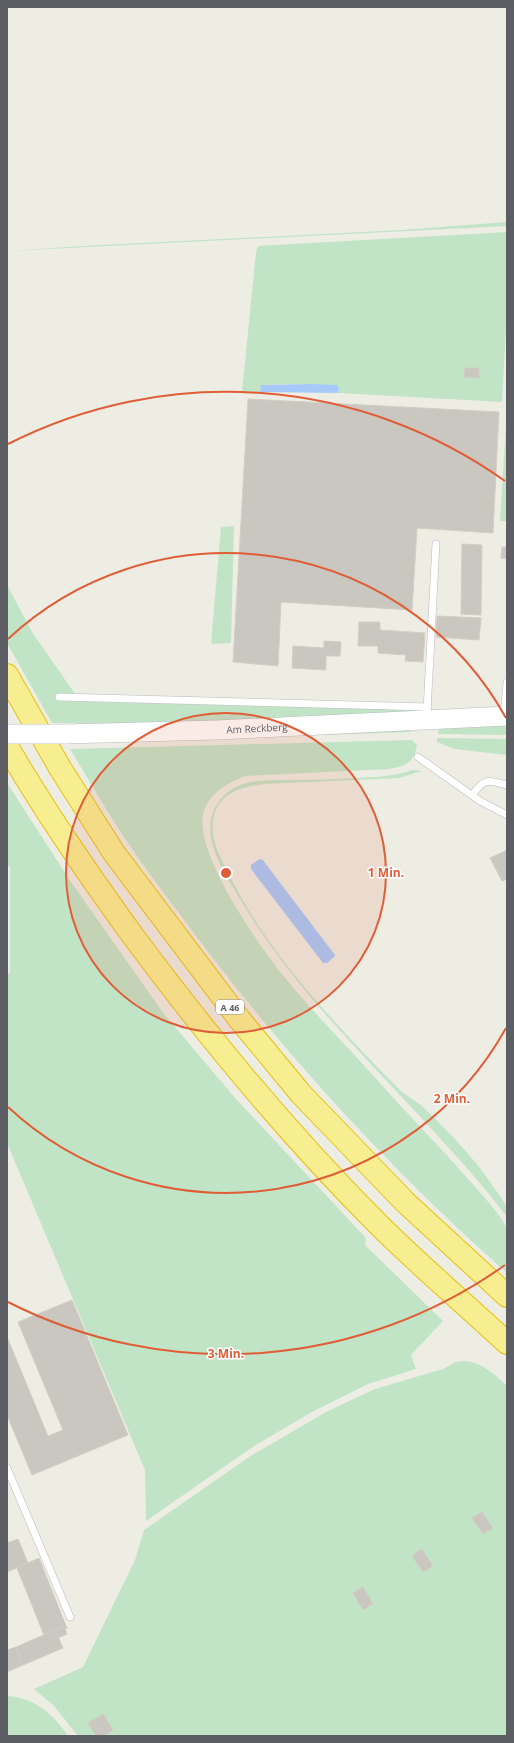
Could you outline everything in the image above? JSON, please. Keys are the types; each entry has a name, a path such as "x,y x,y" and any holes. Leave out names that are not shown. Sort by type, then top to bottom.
{"highway":[{"name":"A 46","path":"7,675 60,768 114,853 240,1020 301,1094 405,1202 507,1296"},
{"path":"7,746 28,783 87,872 176,994 273,1113 378,1223 507,1343"}],"street":[{"name":"Am Reckberg","path":"7,734 217,730 427,714 505,716"}],"lane":[{"path":"59,697 427,714 436,544"},
{"path":"505,716 507,682"},
{"path":"418,757 472,795 507,815"},
{"path":"472,795 482,783 487,781 507,785"},
{"path":"7,1468 70,1617"}],"green space":[{"path":"507,222 507,226 7,251 402,230"},
{"path":"507,232 507,311 502,402 338,393 339,389 300,384 261,385 260,392 242,392 256,252 258,246"},
{"path":"507,408 507,521 500,521"},
{"path":"234,526 231,643 211,644 221,527"},
{"path":"7,585 32,632 75,694 56,694 57,701 417,710 415,712 77,727 77,723 52,723 7,643"},
{"path":"507,722 507,735 438,734 440,726"},
{"path":"407,728 411,732 80,743"},
{"path":"437,738 507,739 507,755 455,749 437,742"},
{"path":"412,740 417,745 414,756 408,763 395,768 245,776 226,785 215,793 204,811 203,827 207,847 228,893 241,916 268,956 308,1005 455,1164 500,1217 508,1232 507,1273 461,1232 374,1145 291,1054 251,1007 139,859 70,749"},
{"path":"412,770 422,771 399,778 265,784 254,785 235,791 220,802 213,821 214,838 221,858 244,902 282,959 351,1039 401,1091 431,1114 479,1166 506,1205 507,1217 429,1126 330,1020 284,964 243,904 229,880 216,855 211,838 211,818 219,800 229,791 244,784 271,780 318,780 376,777 398,774"},
{"path":"7,783 71,882 164,1014 236,1099 366,1238 365,1245 443,1321 411,1355 416,1369 368,1384 312,1412 254,1446 146,1521 145,1470 7,1143 7,975 10,973 10,867 7,864"},
{"path":"464,1361 482,1366 507,1386 507,1736 78,1736 54,1706 34,1689 83,1667 135,1560 144,1530 249,1457 326,1412 375,1389 443,1369 456,1362"},
{"path":"7,1696 26,1700 42,1708 56,1720 68,1736 7,1736"}],"water":[{"path":"261,385 337,385 339,389 338,393 260,392"},
{"path":"262,859 335,955 327,963 323,963 251,869 251,865"}],"building":[{"path":"465,368 479,368 479,378 464,377"},
{"path":"248,399 499,412 493,533 417,528 412,610 281,602 278,666 233,662"},
{"path":"462,544 482,545 481,615 461,614"},
{"path":"502,547 507,547 507,559 501,558"},
{"path":"437,616 481,618 479,640 436,637"},
{"path":"359,622 380,622 380,630 425,633 423,662 405,661 406,655 378,653 378,646 358,646"},
{"path":"324,641 341,642 340,656 326,656 326,670 292,668 293,646 324,648"},
{"path":"507,850 507,879 502,881 490,858"},
{"path":"72,1300 128,1435 32,1475 7,1415 7,1337 48,1436 63,1430 18,1322"},
{"path":"482,1512 493,1528 483,1534 472,1518"},
{"path":"18,1539 28,1563 7,1572 7,1543"},
{"path":"422,1549 433,1566 423,1572 412,1556"},
{"path":"39,1558 66,1626 44,1635 17,1568"},
{"path":"363,1587 373,1604 363,1610 353,1593"},
{"path":"66,1626 67,1628 65,1629 67,1634 58,1638 55,1631"},
{"path":"55,1630 63,1648 23,1665 16,1647"},
{"path":"16,1647 23,1665 7,1672 7,1650"},
{"path":"103,1714 113,1730 104,1736 96,1736 88,1723"}]}
